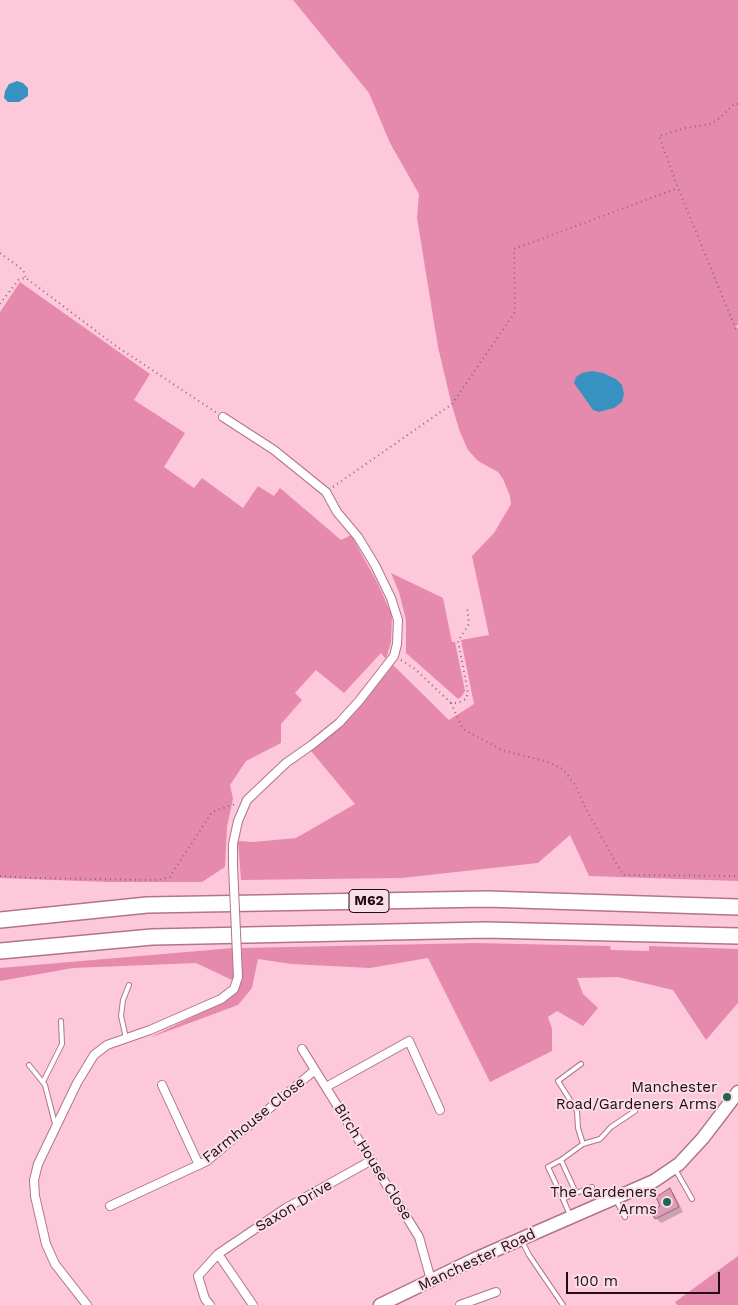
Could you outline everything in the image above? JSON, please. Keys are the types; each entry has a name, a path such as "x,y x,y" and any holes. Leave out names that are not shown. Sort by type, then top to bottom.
{"highway":[{"name":"M62","path":"0,920 147,905 487,899 738,907"},
{"name":"M62","path":"0,951 152,937 486,930 738,936"}],"main road":[{"name":"Manchester Road","path":"380,1305 521,1239 654,1181 679,1164 703,1138 738,1092"}],"street":[{"path":"87,1305 55,1264 46,1244 35,1196 34,1180 38,1164 77,1083 94,1055 107,1045 150,1030 220,1000 234,988 238,977 233,844 238,821 247,800 286,763 339,723 394,656 397,644 398,620 392,598 358,537 337,512 326,492 274,450 223,417"},
{"path":"326,1087 409,1041 440,1110"},
{"name":"Birch House Close","path":"302,1049 419,1237 431,1280"},
{"name":"Farmhouse Close","path":"110,1206 207,1161 315,1070"},
{"path":"162,1085 199,1165"},
{"name":"Saxon Drive","path":"210,1305 205,1299 198,1276 218,1254 286,1208 372,1160"},
{"path":"218,1254 253,1305"},
{"path":"460,1305 496,1292"}],"lane":[{"path":"126,1038 120,1016 123,1000 129,985"},
{"path":"43,1082 62,1044 61,1021"},
{"path":"581,1064 558,1081 576,1111 578,1128 583,1144"},
{"path":"29,1065 43,1082 56,1126"},
{"path":"571,1217 548,1167 583,1144 600,1139 618,1122 636,1111"},
{"path":"561,1160 576,1193"},
{"path":"674,1168 692,1199"},
{"path":"563,1198 592,1187"},
{"path":"615,1198 625,1217"},
{"path":"521,1239 529,1255 563,1305"}],"path":[{"path":"737,332 678,188 659,136 685,128 711,124 734,104 738,104"},
{"path":"326,492 452,404 515,312 514,249 678,188"},
{"path":"0,253 22,270 26,278 116,346 223,417"},
{"path":"0,304 19,279 26,278"},
{"path":"451,703 458,703 466,699 468,693 458,641 469,624 467,606"},
{"path":"394,656 415,669 451,703 463,729 502,750 545,761 563,769 575,785 587,811 623,875 738,876"},
{"path":"0,876 158,880 170,877 212,812 247,800"}],"shaded area":[{"path":"293,0 738,0 738,325 736,326 738,330 738,881 589,876 570,835 538,863 402,878 241,880 238,841 253,842 296,838 355,804 311,751 340,726 366,699 393,665 449,720 474,704 461,640 489,635 472,556 494,533 511,504 510,496 498,472 478,461 468,450 452,406 438,347 417,218 419,194 390,143 369,93"},
{"path":"20,282 150,374 134,400 185,433 164,467 194,488 202,478 243,508 258,486 274,496 280,488 341,540 351,535 377,582 392,615 391,642 386,659 381,653 344,693 316,670 295,693 302,700 281,724 281,743 246,761 230,785 233,799 227,827 225,867 202,882 108,882 0,878 0,312"},
{"path":"391,573 443,598 452,642 455,642 465,691 458,699 406,653 406,620 399,592"},
{"path":"475,943 610,946 611,950 649,951 649,946 738,949 738,1003 706,1040 673,990 618,977 577,978 583,994 598,1008 583,1026 557,1011 548,1017 552,1029 552,1051 490,1082 428,958 370,968 291,964 258,959 252,988 238,1005 149,1038 229,999 238,990 242,979 242,948"},
{"path":"233,948 235,977 232,980 196,963 73,968 0,981 0,968"},
{"path":"738,1256 738,1305 677,1305 675,1302"}],"water":[{"path":"17,81 23,83 28,88 28,96 19,102 8,102 4,98 5,91 9,84"},
{"path":"592,371 603,373 616,379 622,385 624,394 622,402 614,408 599,412 593,410 574,383 576,377 582,373"}],"building":[{"name":"The Gardeners Arms","path":"670,1188 679,1207 655,1219 651,1211 660,1206 656,1197"}],"place":[{"name":"Manchester Road/Gardeners Arms","path":"727,1097"},
{"name":"The Gardeners Arms","path":"667,1202"}]}
